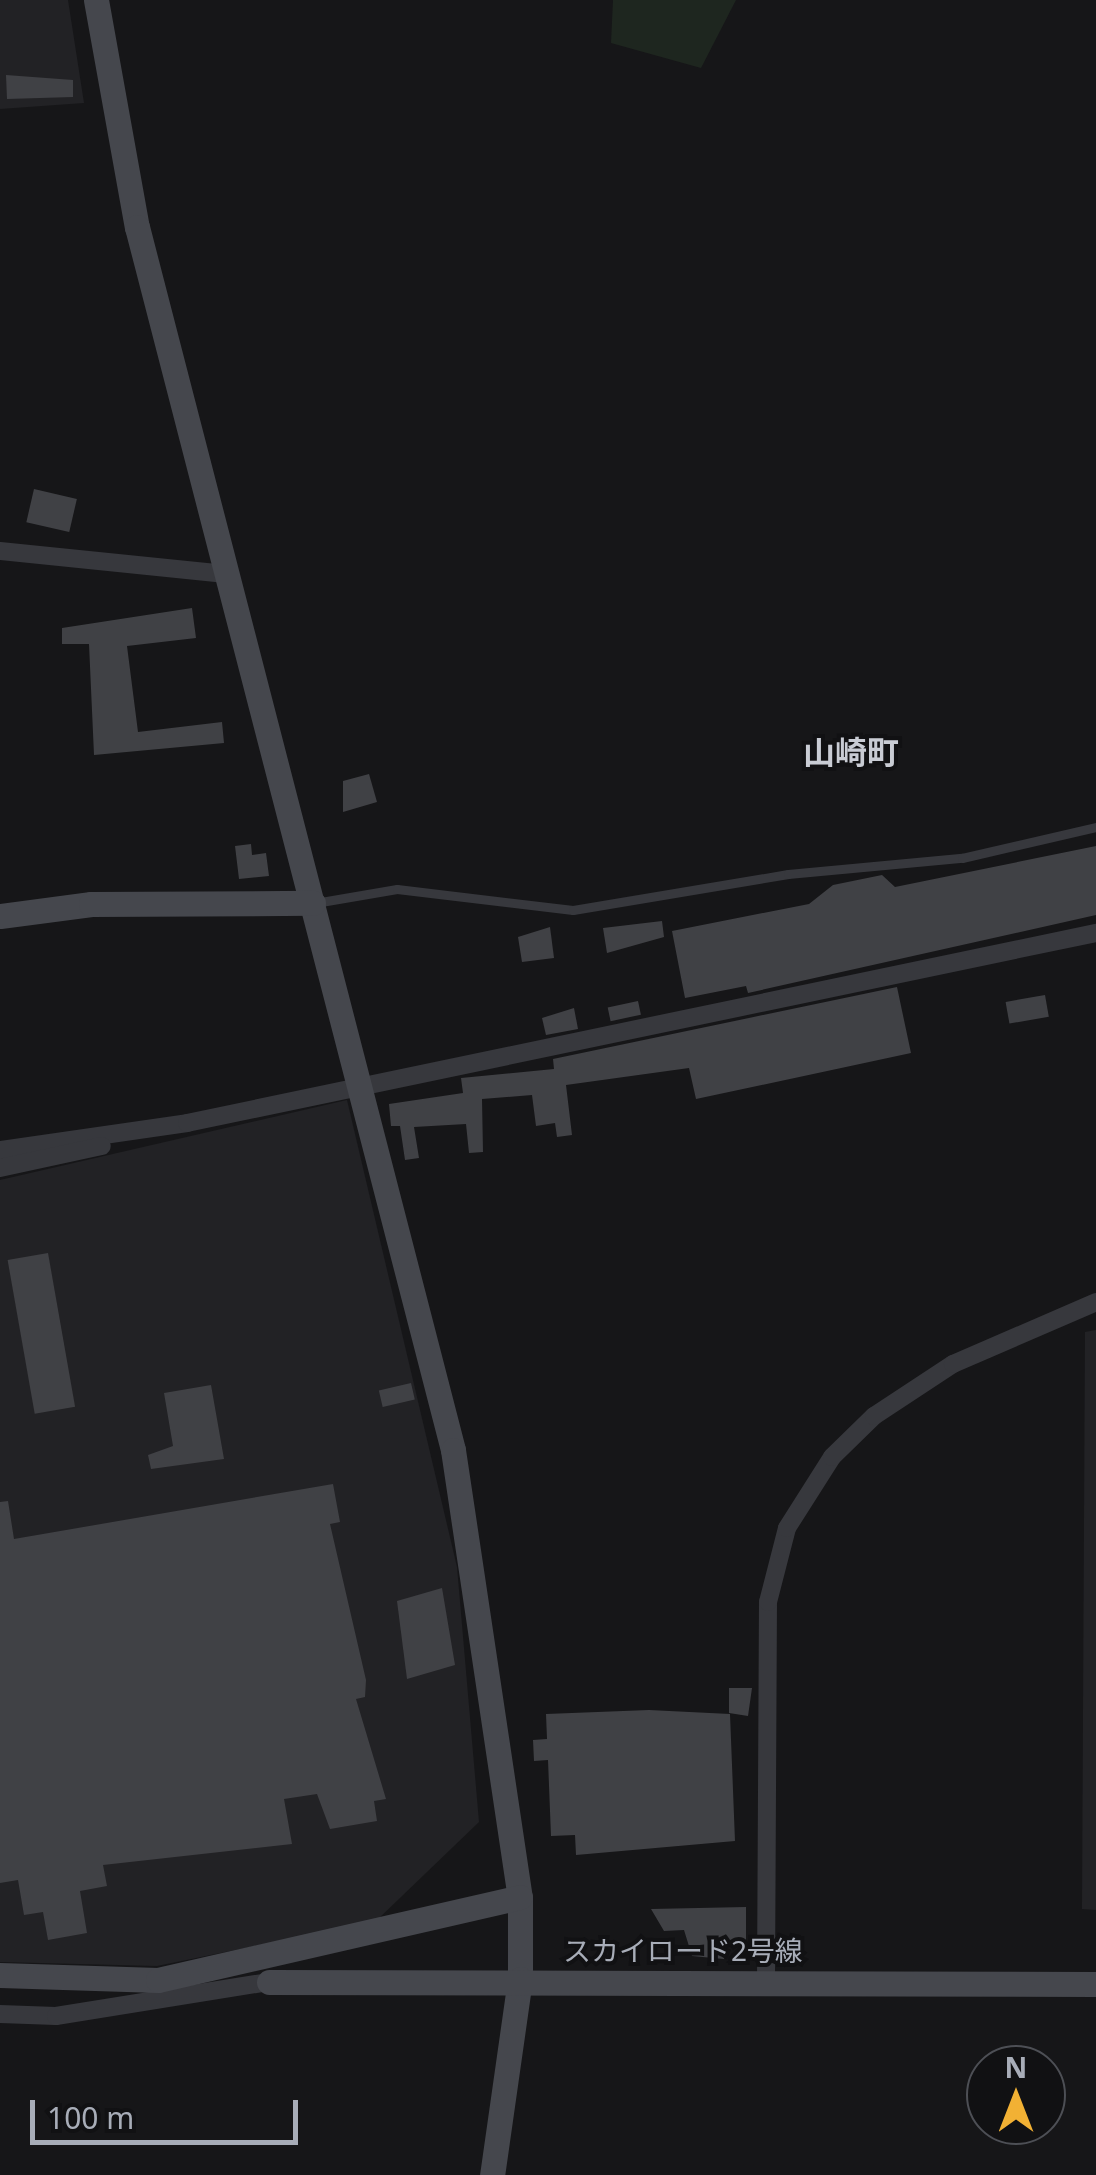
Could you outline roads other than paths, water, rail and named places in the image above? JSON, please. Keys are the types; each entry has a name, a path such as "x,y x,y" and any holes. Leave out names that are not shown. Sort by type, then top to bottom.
{"street":[{"path":"96,0 136,227 453,1450 520,1897 520,1979 492,2175"},
{"path":"0,551 226,574"},
{"path":"0,916 91,904 313,903"},
{"path":"0,1168 162,1127 359,1084 1096,932"},
{"path":"0,1150 162,1127"},
{"path":"766,1981 768,1602 787,1528 832,1456 874,1416 952,1364 1096,1302"},
{"path":"0,1975 158,1980 520,1897"},
{"name":"スカイロード2号線","path":"270,1982 520,1979 1096,1984"},
{"path":"0,2014 56,2016 270,1982"}],"lane":[{"path":"313,903 398,889 573,910 788,874 962,858 1096,827"}],"district":[{"name":"山崎町","path":"851,752"}]}
